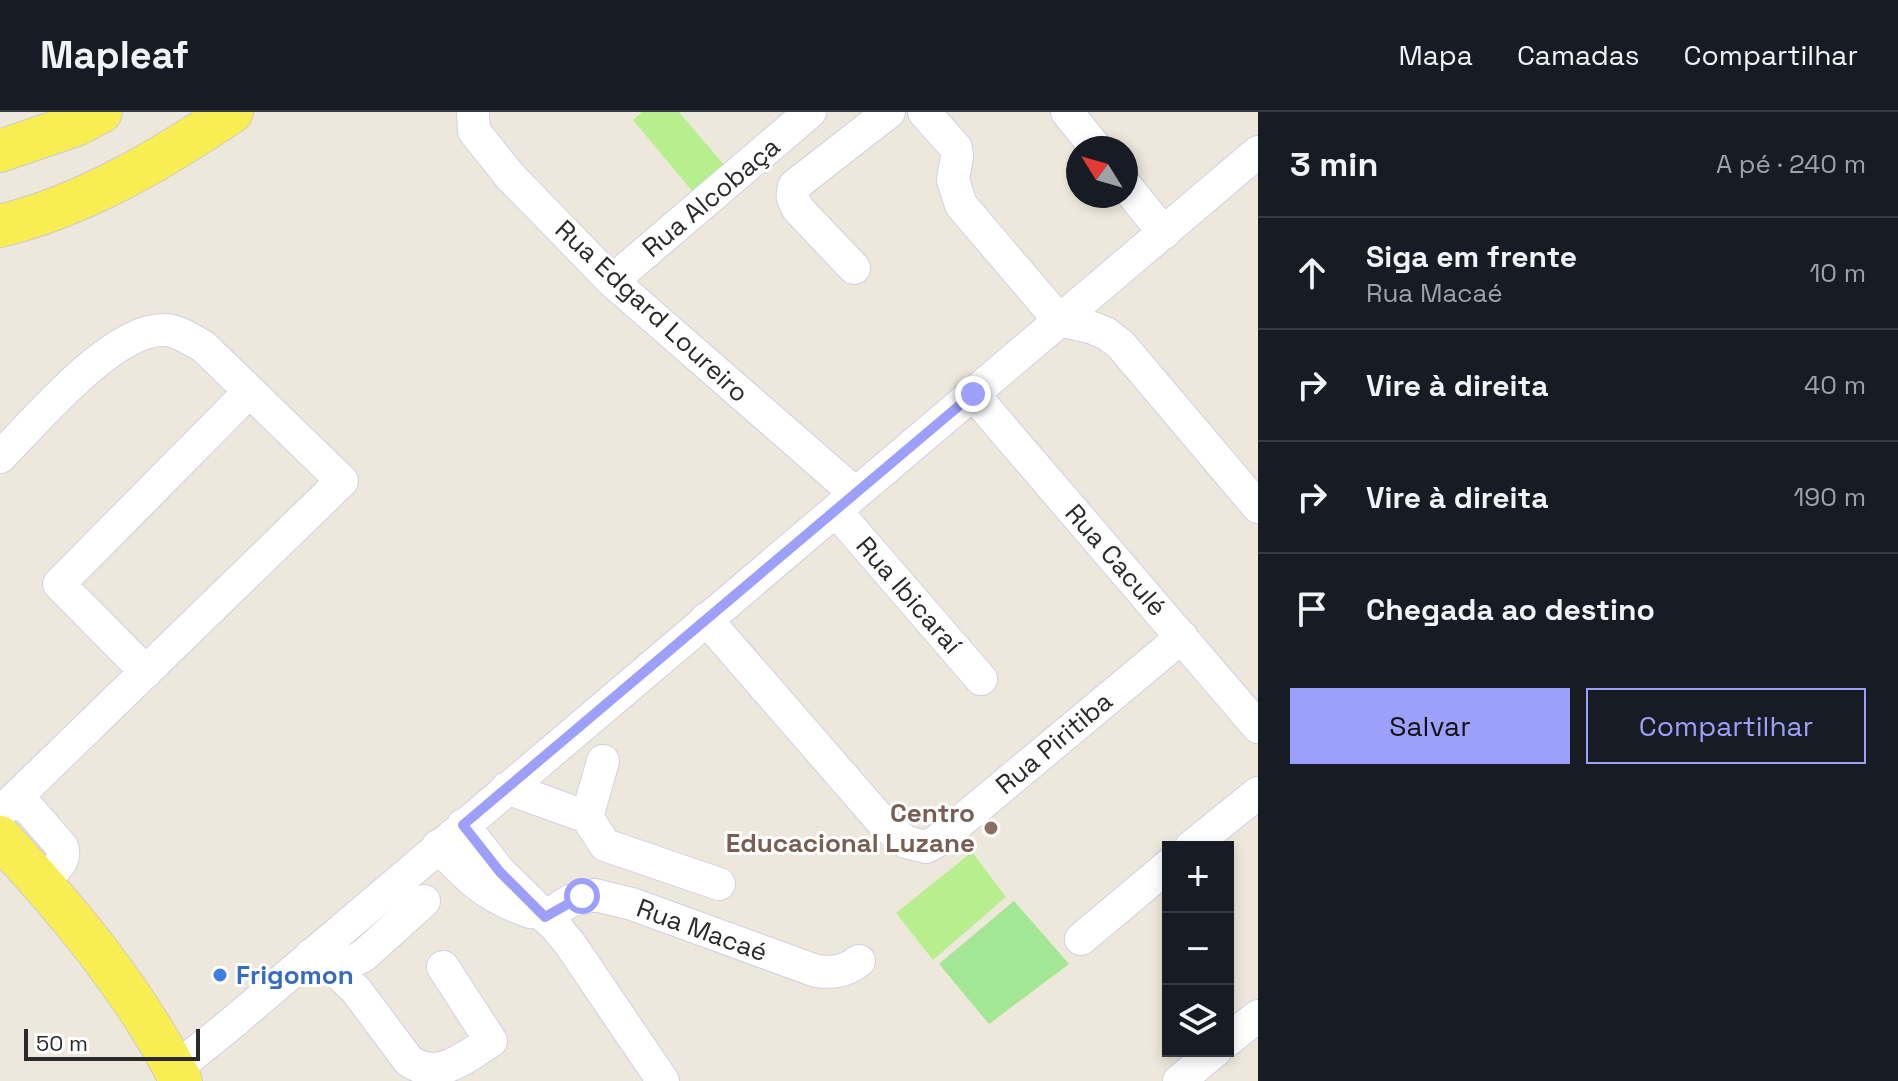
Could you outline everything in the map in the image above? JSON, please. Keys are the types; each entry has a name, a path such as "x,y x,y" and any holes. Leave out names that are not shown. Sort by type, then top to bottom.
{"main road":[{"path":"0,151 76,125 101,112"},
{"path":"0,226 75,202 142,169 232,112"},
{"path":"0,837 42,882 108,963 145,1016 178,1075"}],"street":[{"name":"Rua Edgard Loureiro","path":"473,112 474,131 509,175 612,281 846,502"},
{"name":"Rua Alcobaça","path":"612,281 810,112"},
{"path":"854,268 798,209 792,193 794,186 889,112"},
{"path":"924,112 956,148 953,180 961,205 1059,320 1093,328 1121,345 1258,507"},
{"path":"1067,112 1086,136"},
{"path":"178,1075 323,963 438,846 1258,152"},
{"path":"1138,201 1164,233"},
{"path":"0,457 93,364 117,345 142,333 164,330 183,335 203,346 342,481 9,805 65,853 62,862 42,882"},
{"path":"146,672 59,584 249,392"},
{"name":"Rua Caculé","path":"973,394 1258,727"},
{"name":"Rua Ibicaraí","path":"846,502 981,679"},
{"name":"Rua Piritiba","path":"706,619 884,824 906,842 926,847 1182,637"},
{"path":"587,817 603,761"},
{"path":"507,788 587,817 605,845 719,884"},
{"path":"1198,841 1258,793"},
{"path":"463,825 500,872 570,944 663,1081"},
{"path":"438,846 477,886 502,902 545,917"},
{"path":"1081,939 1162,871"},
{"name":"Rua Macaé","path":"545,917 570,901 595,895 632,904 816,971 834,973 859,961"},
{"path":"323,963 363,956 424,901"},
{"path":"323,963 370,1006 398,1050 409,1061 420,1070 437,1072 491,1041 443,967"},
{"path":"1234,1035 1258,1016"},
{"path":"1179,1081 1208,1057"}],"green space":[{"path":"642,112 679,112 725,166 693,192 633,120"},
{"path":"972,852 1006,897 933,960 896,913"},
{"path":"1014,901 1069,964 989,1024 939,964"}],"place":[{"name":"Centro Educacional Luzane","path":"991,828"},
{"name":"Frigomon","path":"220,975"}],"route":[{"path":"582,896 545,917 500,872 463,825 973,394"}]}
